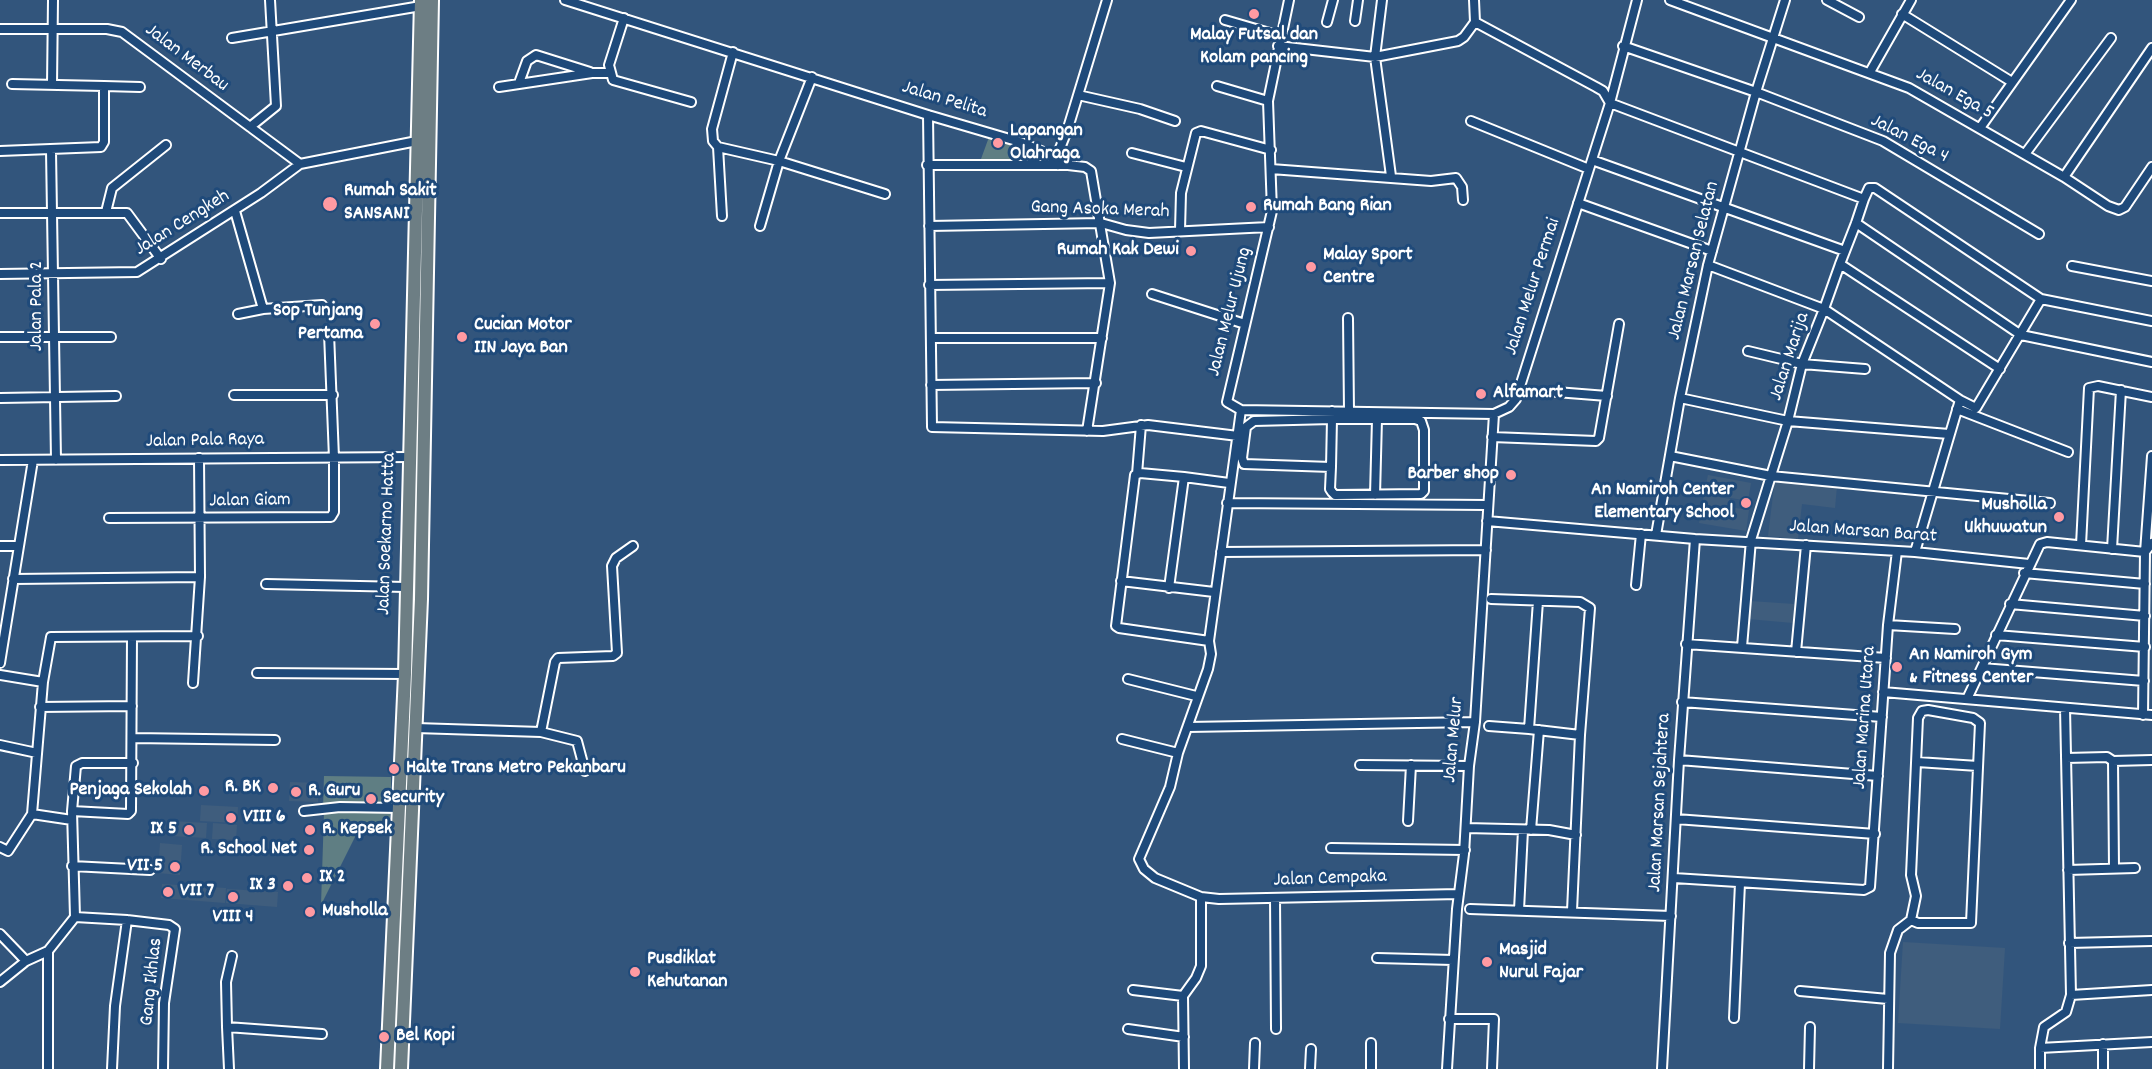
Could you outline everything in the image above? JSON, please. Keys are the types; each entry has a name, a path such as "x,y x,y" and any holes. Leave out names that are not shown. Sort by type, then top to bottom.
{"main road":[{"name":"Jalan Soekarno Hatta","path":"387,1069 416,728 430,204 432,0"},
{"name":"Jalan Soekarno Hatta","path":"401,1069 404,866 400,807 421,3"},
{"path":"415,203 430,204"}],"street":[{"path":"52,85 53,0"},
{"path":"250,127 276,106 270,0"},
{"name":"Jalan Pelita","path":"566,0 1020,142 1057,163 1082,166 1091,171 1110,283 1087,431"},
{"path":"927,165 1057,163 1107,0"},
{"name":"Jalan Melur Ujung","path":"1241,410 1226,399 1269,227 1272,201 1268,101 1289,0"},
{"path":"1327,22 1333,0"},
{"path":"1355,21 1358,0"},
{"path":"1382,0 1375,57 1391,176"},
{"path":"1278,46 1375,57 1458,41 1464,37 1475,22 1474,0"},
{"name":"Jalan Melur Permai","path":"1494,414 1509,407 1516,399 1610,103 1623,46 1637,0"},
{"name":"Jalan Marsan Selatan","path":"1656,535 1680,398 1708,264 1756,92 1785,0"},
{"path":"1827,0 1859,17"},
{"path":"1870,72 1911,0"},
{"path":"1980,128 2072,0"},
{"name":"Jalan Ega 5","path":"1674,1 1870,72 1921,94 2064,177 2108,206 2119,210 2125,207 2152,167"},
{"path":"232,38 421,3"},
{"path":"1902,14 2012,82"},
{"path":"609,73 609,65 624,18"},
{"path":"1225,20 1280,36"},
{"path":"1475,22 1589,82 1603,91 1610,103 1864,199"},
{"name":"Jalan Merbau","path":"0,29 107,29 122,32 300,164"},
{"path":"2025,154 2111,38"},
{"name":"Jalan Ega 4","path":"1623,46 1756,92 1898,148 2039,234"},
{"path":"2064,177 2152,48"},
{"path":"722,216 718,147 713,141 712,129 733,52"},
{"path":"519,83 527,61 536,55 592,73"},
{"path":"499,87 592,73 609,73 619,83 691,102"},
{"path":"760,226 779,161 812,77"},
{"path":"12,84 140,87"},
{"path":"0,151 51,151 103,145 104,86"},
{"path":"1217,86 1268,101"},
{"path":"1078,94 1140,109 1175,121"},
{"path":"928,115 931,425 933,428 1087,431 1141,425 1238,436"},
{"path":"1471,121 1588,170"},
{"path":"1180,230 1180,193 1194,135 1198,131 1271,150"},
{"path":"300,164 417,141"},
{"path":"106,212 112,188 166,145"},
{"path":"718,147 779,161 885,194"},
{"name":"Jalan Pala 2","path":"51,151 54,213 56,460"},
{"path":"1132,153 1186,167"},
{"path":"1592,160 1845,251"},
{"name":"Jalan Cengkeh","path":"0,274 127,274 137,272 234,211 300,164"},
{"path":"1271,169 1391,176 1431,181 1456,178 1461,187 1463,200"},
{"name":"Jalan Marija","path":"1742,647 1751,540 1788,420 1802,364 1864,199 1872,188 2041,299"},
{"path":"1578,203 1712,251"},
{"path":"234,211 263,309"},
{"path":"0,213 123,212 130,215 161,259"},
{"name":"Gang Asoka Merah","path":"929,226 1101,223 1136,232 1269,227"},
{"path":"1856,223 2021,335 2152,362"},
{"path":"1708,264 1824,309 1960,400 1978,406 2041,299 2152,321"},
{"path":"1840,264 2000,369"},
{"path":"2072,266 2152,281"},
{"path":"929,285 1110,283"},
{"path":"1152,294 1245,324"},
{"path":"238,314 263,309 322,305"},
{"path":"1348,318 1349,411"},
{"path":"1492,437 1594,442 1599,438 1619,324"},
{"path":"329,333 334,458"},
{"path":"0,337 111,338"},
{"path":"931,338 1102,338"},
{"path":"1748,351 1802,364 1865,369"},
{"path":"931,385 1096,383"},
{"path":"2081,545 2087,391 2092,386 2152,398"},
{"path":"2112,549 2121,390"},
{"path":"1556,392 1606,396"},
{"path":"234,395 333,394"},
{"path":"0,398 116,396"},
{"path":"1680,398 1788,420 1949,434"},
{"path":"1915,552 1960,400"},
{"path":"1957,409 2068,452"},
{"path":"1122,739 1178,753 1188,727 1196,696 1210,660 1209,641 1214,592 1241,410 1332,415 1377,419 1415,419 1423,425 1424,491 1421,494 1335,495 1330,489 1332,415"},
{"path":"1331,467 1245,464 1242,458 1246,427 1251,422 1332,415 1349,411 1494,414"},
{"name":"Jalan Melur","path":"1447,1069 1453,960 1465,850 1469,766 1475,722 1494,414"},
{"path":"1375,495 1377,419"},
{"path":"1141,425 1137,474 1116,620 1119,628 1209,641"},
{"path":"1670,456 1771,476 2050,503"},
{"path":"2143,715 2145,552 2152,456"},
{"name":"Jalan Pala Raya","path":"0,460 410,457"},
{"path":"193,683 198,636 200,577 199,458"},
{"name":"Jalan Giam","path":"109,518 331,517 334,512 334,458"},
{"path":"0,663 17,546 33,460"},
{"path":"1137,474 1229,483"},
{"path":"1169,588 1184,477"},
{"path":"1227,503 1487,505"},
{"name":"Jalan Marsan Barat","path":"1487,521 1695,539 1751,540 1915,552 2029,564"},
{"path":"1636,585 1641,534"},
{"name":"Jalan Marsan Sejahtera","path":"1662,1069 1674,878 1678,760 1695,539"},
{"path":"1967,699 2024,573 2043,542 2145,552"},
{"path":"2145,552 2152,543"},
{"path":"1796,652 1806,545"},
{"path":"0,546 17,546"},
{"path":"541,732 555,662 558,658 613,656 617,653 612,566 616,558 633,546"},
{"path":"1221,552 1486,550"},
{"name":"Jalan Marina Utara","path":"1740,883 1864,890 1870,887 1888,625 1897,551"},
{"path":"2024,573 2145,584"},
{"path":"13,579 200,577"},
{"path":"1121,581 1214,592"},
{"path":"266,584 406,587"},
{"path":"1491,599 1580,602 1590,608 1580,735 1572,911"},
{"path":"1529,729 1538,601"},
{"path":"2010,604 2145,616"},
{"path":"1888,625 1955,629"},
{"path":"1996,635 2145,647"},
{"path":"0,847 8,852 32,814 40,707 51,638 198,636"},
{"path":"72,811 130,813 133,763 132,637"},
{"path":"1686,644 1886,658"},
{"path":"1982,668 2144,681"},
{"path":"257,673 405,674"},
{"path":"0,675 43,682"},
{"path":"1128,679 1196,696"},
{"path":"1883,692 2152,715"},
{"path":"1682,702 1882,717"},
{"path":"40,707 132,706"},
{"path":"2040,1069 2040,1048 2044,1027 2066,1012 2071,995 2065,708"},
{"path":"1888,1069 1888,999 1893,942 1898,930 1911,920 1916,902 1911,875 1918,718 1922,711 1928,710 1978,720 1981,727 1971,923 1918,923 1911,920"},
{"path":"1188,727 1475,722"},
{"path":"1489,726 1580,735"},
{"path":"416,728 541,732 577,741 585,771"},
{"path":"1519,910 1539,730"},
{"path":"133,738 275,740"},
{"path":"0,746 37,753"},
{"name":"Jalan Cempaka","path":"1178,753 1170,787 1139,855 1140,864 1155,878 1202,897 1218,899 1459,894"},
{"path":"2066,758 2107,758 2113,761 2152,760"},
{"path":"1678,760 1878,776"},
{"path":"2113,761 2114,868"},
{"path":"1917,762 1978,766"},
{"path":"0,982 26,961 48,951 75,917 72,811 75,770 78,765 133,763"},
{"path":"1360,765 1469,766"},
{"path":"1408,820 1410,765"},
{"path":"304,811 340,807 400,807"},
{"path":"32,814 72,820"},
{"path":"1676,819 1875,834"},
{"path":"1466,828 1527,830 1576,835"},
{"path":"1331,848 1465,850"},
{"path":"72,866 150,870"},
{"path":"2068,870 2135,868"},
{"path":"1674,878 1740,883 1734,1018"},
{"path":"1184,1069 1183,996 1200,972 1202,897"},
{"path":"1275,898 1276,1029"},
{"path":"1470,909 1671,916"},
{"name":"Gang Ikhlas","path":"75,917 169,925 175,929 164,1003 163,1069"},
{"path":"112,1069 115,1006 127,920"},
{"path":"0,934 26,961"},
{"path":"2069,943 2152,941"},
{"path":"48,951 48,1069"},
{"path":"229,1069 226,982 232,956"},
{"path":"1377,958 1453,960"},
{"path":"1132,990 1183,996"},
{"path":"2071,995 2152,990"},
{"path":"1800,991 1888,999"},
{"path":"1449,1019 1494,1019 1492,1069"},
{"path":"227,1027 322,1034"},
{"path":"1809,1069 1810,1027"},
{"path":"1128,1029 1184,1037"},
{"path":"1254,1069 1255,1042"},
{"path":"2040,1048 2152,1042"},
{"path":"1371,1043 1371,1069"},
{"path":"2103,1044 2103,1069"},
{"path":"1310,1069 1311,1049"}],"shaded area":[{"path":"1708,475 1751,483 1748,501 1704,493"},
{"path":"1775,479 1837,486 1835,508 1802,504 1798,539 1768,536"},
{"path":"1704,494 1730,499 1729,507 1749,510 1746,531 1699,523"},
{"path":"1750,601 1794,604 1793,623 1748,619"},
{"path":"290,782 318,783 318,802 289,801"},
{"path":"201,805 238,807 237,823 200,821"},
{"path":"172,821 207,823 206,838 171,836"},
{"path":"213,823 237,825 236,840 212,839"},
{"path":"160,843 182,845 180,875 158,873"},
{"path":"162,884 226,888 225,903 161,898"},
{"path":"227,889 278,892 277,907 226,903"},
{"path":"1903,942 2005,948 2000,1029 1898,1023"}],"green space":[{"name":"Lapangan Olahraga","path":"989,137 1032,150 1027,161 981,159"},
{"path":"324,776 391,777 391,806 323,808"},
{"path":"335,809 390,810 390,831 358,831 321,905 324,813"}],"place":[{"name":"Malay Futsal dan Kolam pancing","path":"1254,14"},
{"name":"Lapangan Olahraga","path":"998,143"},
{"name":"Rumah Sakit SANSANI","path":"330,204"},
{"name":"Rumah Bang Rian","path":"1251,207"},
{"name":"Rumah Kak Dewi","path":"1191,251"},
{"name":"Malay Sport Centre","path":"1311,267"},
{"name":"Sop Tunjang Pertama","path":"375,324"},
{"name":"Cucian Motor IIN Jaya Ban","path":"462,337"},
{"name":"Alfamart","path":"1481,394"},
{"name":"Barber shop","path":"1511,475"},
{"name":"An Namiroh Center Elementary School","path":"1746,503"},
{"name":"Musholla Ukhuwatun","path":"2059,517"},
{"name":"An Namiroh Gym & Fitness Center","path":"1897,667"},
{"name":"Halte Trans Metro Pekanbaru","path":"394,769"},
{"name":"R. BK","path":"273,788"},
{"name":"Penjaga Sekolah","path":"204,791"},
{"name":"R. Guru","path":"296,792"},
{"name":"Security","path":"371,799"},
{"name":"VIII 6","path":"231,818"},
{"name":"IX 5","path":"189,830"},
{"name":"R. Kepsek","path":"310,830"},
{"name":"R. School Net","path":"309,850"},
{"name":"VII 5","path":"175,867"},
{"name":"IX 2","path":"307,878"},
{"name":"IX 3","path":"288,886"},
{"name":"VII 7","path":"168,892"},
{"name":"VIII 4","path":"233,897"},
{"name":"Musholla","path":"310,912"},
{"name":"Masjid Nurul Fajar","path":"1487,962"},
{"name":"Pusdiklat Kehutanan","path":"635,972"},
{"name":"Bel Kopi","path":"384,1037"}]}
